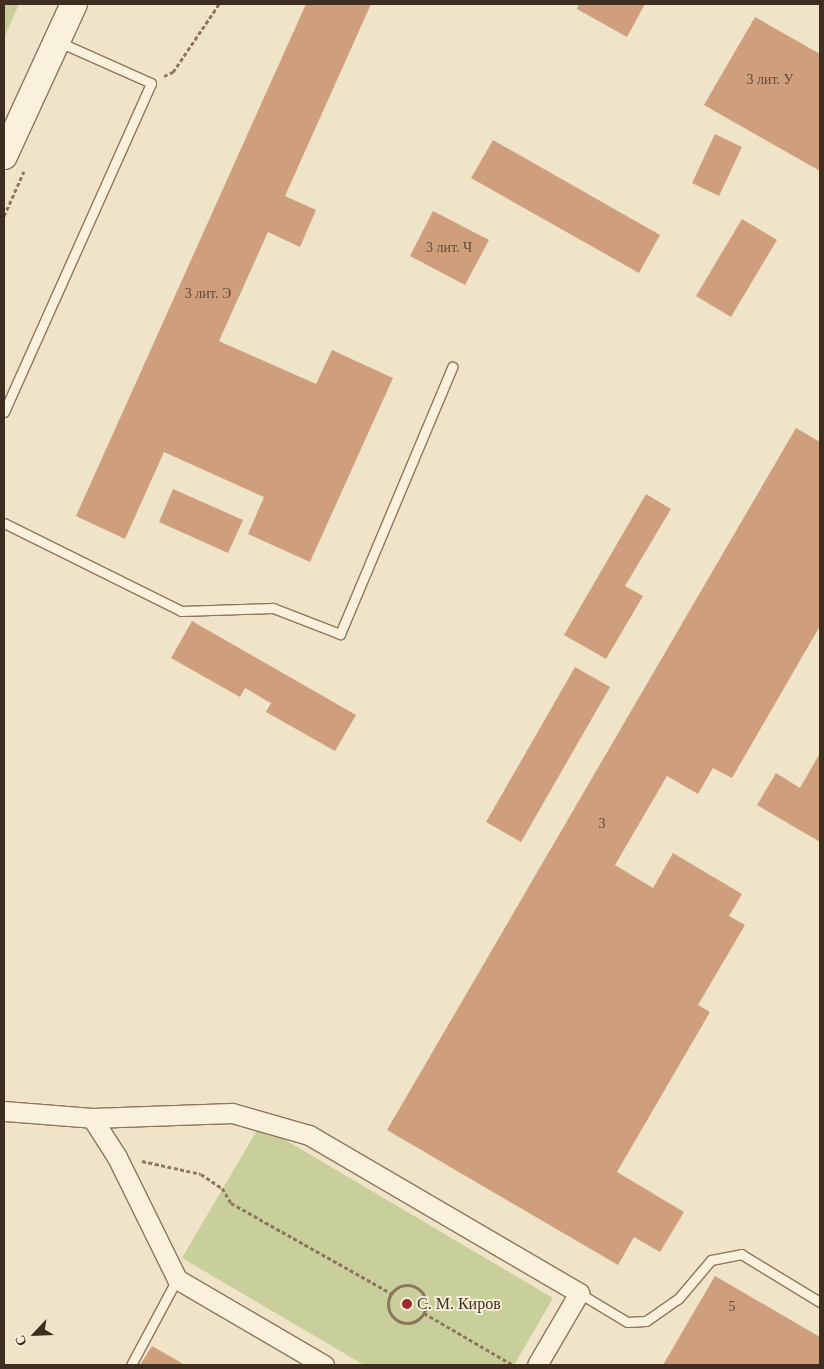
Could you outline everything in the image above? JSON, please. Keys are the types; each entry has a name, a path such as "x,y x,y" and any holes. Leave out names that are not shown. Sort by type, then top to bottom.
{"street":[{"path":"4,156 74,4"},
{"path":"4,1111 92,1118 232,1113 310,1135 579,1293 537,1365"},
{"path":"92,1118 117,1157 177,1279 324,1365"}],"lane":[{"path":"4,412 151,83 57,41"},
{"path":"4,523 181,611 273,608 340,634 452,367"},
{"path":"579,1293 627,1322 646,1321 678,1299 712,1260 741,1254 820,1302"},
{"path":"131,1365 177,1279"}],"path":[{"path":"151,83 173,72 219,4"},
{"path":"117,1157 201,1174 210,1179 231,1203 391,1293"},
{"path":"400,1286 416,1288 426,1302 424,1313 417,1320 397,1320 387,1303 391,1293 400,1286"},
{"path":"424,1313 513,1365"}],"green space":[{"path":"4,4 19,4 4,38"},
{"path":"260,1125 553,1298 514,1365 364,1365 182,1258"}],"building":[{"path":"306,4 371,4 285,196 316,210 300,247 268,232 219,341 316,384 332,350 393,378 310,562 248,534 264,497 164,452 125,539 76,516"},
{"path":"579,4 645,4 627,37 577,9"},
{"path":"755,17 820,54 820,171 704,105"},
{"path":"715,134 742,147 719,196 692,183"},
{"path":"493,140 660,235 639,273 471,178"},
{"path":"433,211 489,240 465,285 410,256"},
{"path":"742,219 777,240 731,317 696,296"},
{"path":"796,428 820,442 820,626 732,778 713,768 698,794 667,776 615,865 653,888 673,853 742,894 729,916 745,925 698,1005 710,1012 617,1172 684,1212 660,1252 634,1237 618,1265 387,1130"},
{"path":"173,489 243,520 228,553 159,522"},
{"path":"646,494 671,509 625,586 643,596 606,659 564,635"},
{"path":"192,621 356,715 335,751 266,712 271,703 245,688 240,697 171,658"},
{"path":"575,667 610,687 521,842 486,822"},
{"path":"820,753 820,842 757,805 776,773 800,788"},
{"path":"715,1276 820,1337 820,1365 663,1365"},
{"path":"152,1346 185,1365 140,1365"}],"place":[{"name":"С. М. Киров","path":"407,1304"}]}
